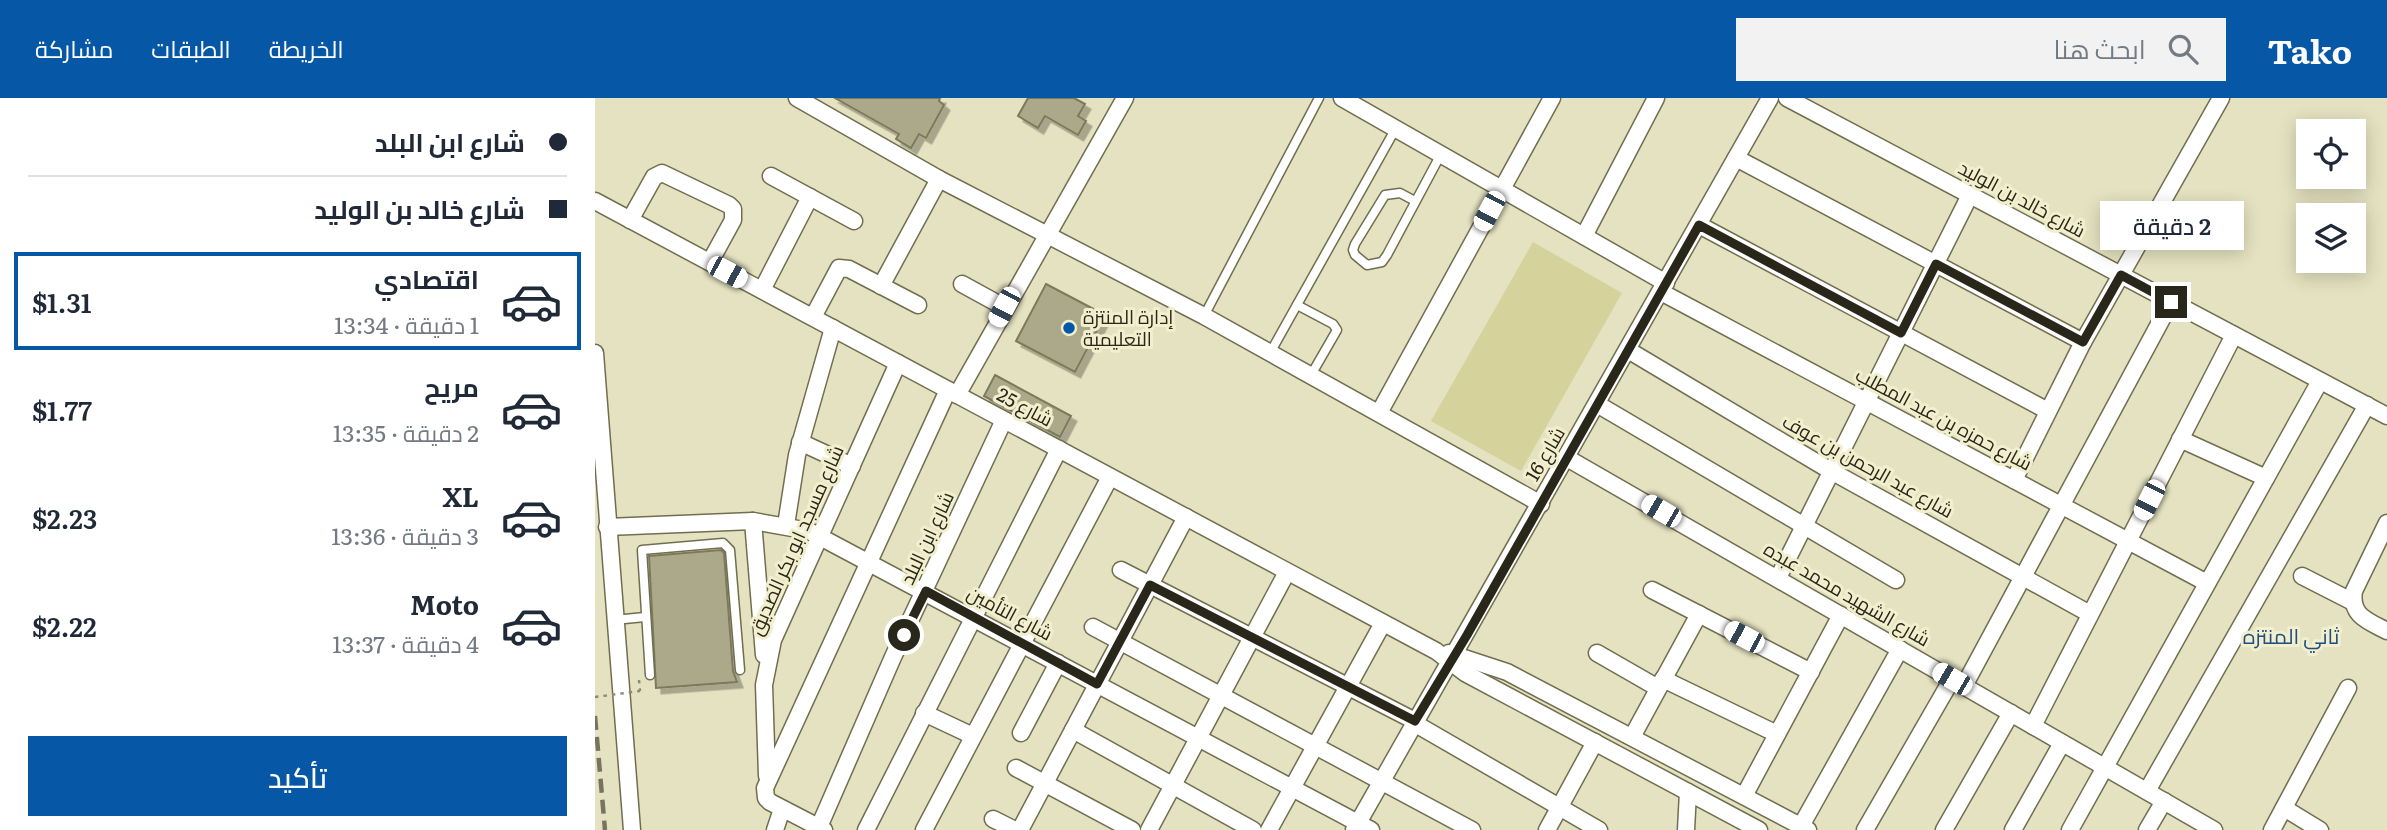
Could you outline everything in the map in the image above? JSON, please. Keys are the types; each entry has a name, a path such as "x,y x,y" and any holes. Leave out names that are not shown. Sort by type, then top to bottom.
{"street":[{"path":"797,98 939,179 1270,352 1541,504"},
{"path":"822,829 770,802 766,788 869,561 953,392 1125,98"},
{"path":"1379,413 1552,98"},
{"path":"1584,236 1657,98"},
{"name":"شارع 16","path":"1361,828 1381,782 1770,98"},
{"name":"شارع خالد بن الوليد","path":"1787,98 2320,381 2385,412"},
{"name":"شارع حمزه بن عبد المطلب","path":"1344,99 1584,236 1663,287 1867,402 2207,583"},
{"path":"2014,481 2083,342 2219,99"},
{"path":"1737,158 2083,342"},
{"path":"630,220 654,177 662,173 729,205 734,215 733,220 710,262"},
{"path":"771,176 854,221"},
{"path":"881,286 939,179"},
{"path":"1778,578 1970,195"},
{"path":"762,290 810,197"},
{"name":"شارع 25","path":"595,201 1453,659 1595,742 1759,830"},
{"path":"1699,225 2048,411"},
{"path":"813,317 839,268 849,269 918,305"},
{"path":"962,284 1004,307"},
{"path":"1865,830 2024,576 2171,302"},
{"path":"786,525 800,442 833,328"},
{"path":"2033,726 2234,335"},
{"name":"شارع عبد الرحمن بن عوف","path":"1628,350 1832,471 2090,614"},
{"path":"595,353 632,830"},
{"name":"شارع مسجد ابو بكر الصديق","path":"766,788 765,667 781,617 898,363"},
{"path":"2070,830 2320,381"},
{"path":"1597,404 1896,580"},
{"path":"2147,792 2367,405"},
{"name":"شارع ابن البلد","path":"822,829 893,657 1005,420"},
{"path":"2180,439 2266,478"},
{"path":"800,442 852,466"},
{"path":"866,830 1059,449"},
{"name":"شارع الشهيد محمد عبده","path":"1567,458 2214,830"},
{"path":"924,830 1110,477"},
{"path":"1020,830 1186,517"},
{"path":"753,521 765,667"},
{"name":"شارع التأمين","path":"607,527 753,521 786,525 820,536 1292,788 1361,828"},
{"path":"2387,523 2354,591 2353,602 2360,617 2387,631"},
{"path":"1121,570 1415,722 1599,830"},
{"path":"1149,830 1287,572"},
{"path":"2302,576 2353,602"},
{"path":"1652,590 1811,671"},
{"path":"1632,737 1699,614"},
{"path":"1744,796 1841,615"},
{"path":"1269,830 1383,623"},
{"path":"1093,627 1472,830"},
{"path":"1804,828 1900,649"},
{"path":"1597,653 1777,734"},
{"name":"شارع 25","path":"1453,659 1507,672 1804,828"},
{"path":"1021,733 1058,663"},
{"path":"2272,830 2348,688"},
{"path":"925,713 973,736"},
{"path":"1944,830 2011,713"},
{"path":"1073,730 1253,830"},
{"path":"1547,830 1595,742"},
{"path":"2013,830 2062,743"},
{"path":"1016,768 1132,830"},
{"path":"1686,830 1688,792"},
{"path":"2147,830 2164,801"},
{"path":"2284,808 2320,830"},
{"path":"775,830 782,809"},
{"path":"993,819 1015,830"}],"lane":[{"path":"1204,316 1319,98"},
{"path":"1270,352 1396,128"},
{"path":"1415,201 1400,194 1385,195 1353,250 1358,260 1367,265 1382,262 1441,154"},
{"path":"1297,305 1333,324 1337,330 1311,376"},
{"path":"650,675 642,550 726,544 730,550 740,670"},
{"path":"614,620 645,617"}],"path":[{"path":"595,697 640,691"}],"shaded area":[{"path":"1533,242 1622,293 1521,471 1431,421"}],"building":[{"path":"835,98 940,98 939,101 944,105 926,138 919,134 911,148 896,139 899,134"},
{"path":"1028,98 1074,98 1085,104 1078,116 1086,121 1078,135 1045,116 1038,128 1018,116"},
{"path":"1046,284 1105,315 1075,372 1016,341"},
{"path":"995,375 1071,416 1060,437 984,396"},
{"path":"721,550 724,553 733,671 737,682 656,688 649,556"}],"railway":[{"path":"595,716 605,830"}],"place":[{"name":"إدارة المنتزة التعليمية","path":"1069,328"}],"district":[{"name":"ثاني المنتزه","path":"2291,637"}],"route":[{"path":"904,635 926,591 1097,684 1150,585 1415,721 1467,635 1699,225 1901,333 1936,264 2083,342 2121,275 2171,302"}]}
